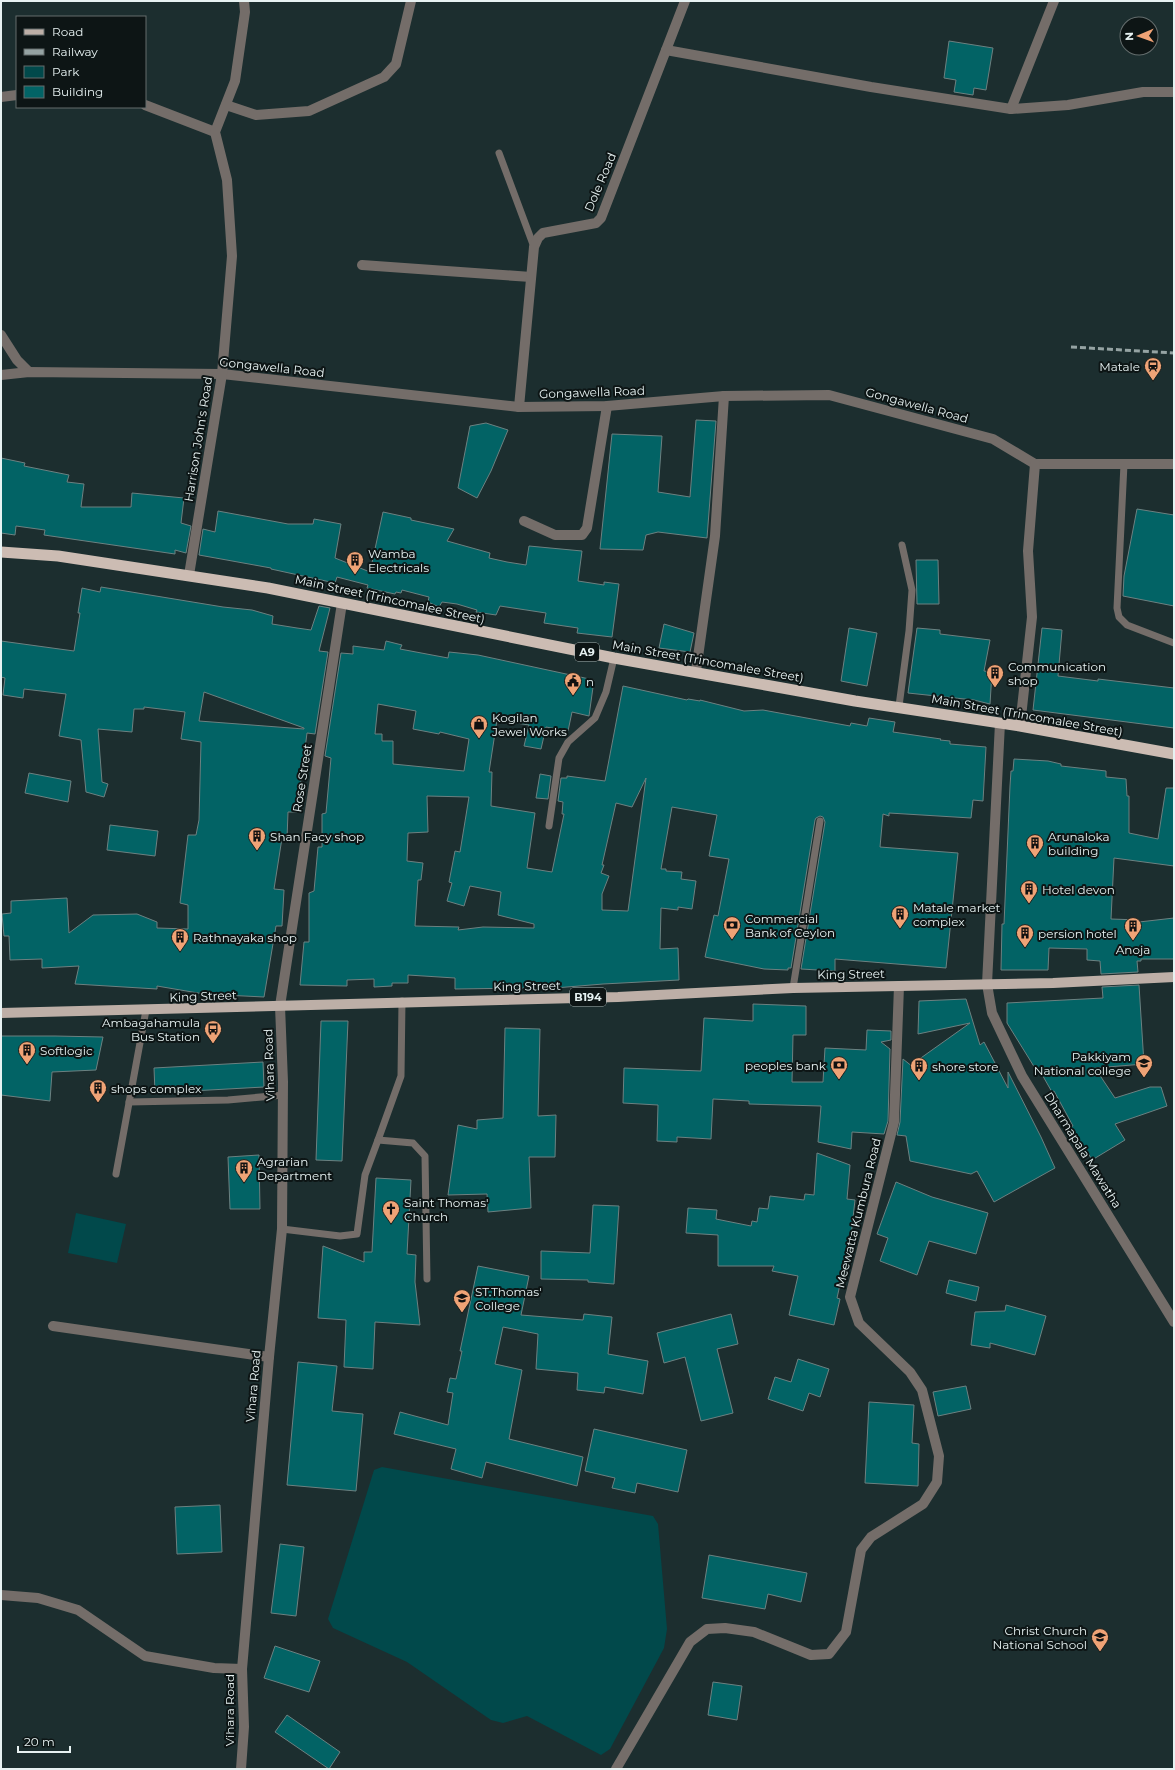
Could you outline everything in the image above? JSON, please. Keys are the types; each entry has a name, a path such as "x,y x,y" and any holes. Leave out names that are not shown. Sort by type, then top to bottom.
{"highway":[{"name":"Main Street (Trincomalee Street)","path":"1,552 58,556 268,588 614,658 696,671 855,700 1020,726 1174,754"}],"main road":[{"name":"King Street","path":"1,1013 280,1006 402,1001 618,997 793,988 987,984 1174,977"}],"street":[{"path":"146,105 215,132 235,81 245,12 244,1"},
{"path":"226,105 256,115 309,111 384,77 396,64 411,1"},
{"name":"Dole Road","path":"534,248 538,238 543,233 596,223 601,218 685,1"},
{"path":"1011,109 1054,1"},
{"path":"666,50 871,87 1011,109 1068,106 1144,92 1174,92"},
{"path":"1,97 16,95"},
{"name":"Harrison John's Road","path":"189,575 222,374 232,256 227,180 215,132"},
{"path":"519,407 534,248"},
{"path":"362,266 532,277"},
{"path":"1,336 17,360 29,372"},
{"name":"Gongawella Road","path":"1,375 29,372 222,374 519,407 608,406 724,396 828,394 993,439 1036,464"},
{"path":"696,671 715,536 724,396"},
{"path":"524,521 554,535 582,535 585,532 587,528 608,406"},
{"path":"1020,726 1032,617 1028,551 1036,464 1174,464"},
{"name":"Rose Street","path":"280,1006 342,602"},
{"name":"Dharmapala Mawatha","path":"1000,723 987,984 992,1014 1022,1076 1174,1322"},
{"name":"Meewatta Kumbura Road","path":"616,1769 690,1642 706,1629 725,1628 754,1632 811,1655 829,1654 846,1632 861,1550 871,1536 923,1504 937,1482 938,1456 922,1390 910,1372 859,1323 850,1297 894,1122 899,986"},
{"name":"Vihara Road","path":"241,1769 244,1727 242,1669 268,1356 282,1229 283,1094 280,1006"},
{"path":"54,1326 268,1356"},
{"path":"1,1595 38,1598 78,1610 145,1656 214,1668 242,1669"}],"lane":[{"path":"499,153 534,248"},
{"path":"1124,464 1117,608 1120,617 1127,625 1174,643"},
{"path":"899,706 909,631 912,590 902,545"},
{"path":"549,826 559,758 568,742 595,718 606,692 614,658"},
{"path":"793,988 820,821"},
{"path":"282,1229 340,1236 357,1234 365,1175 401,1076 402,1001"},
{"path":"116,1174 146,1010"},
{"path":"130,1102 228,1100 283,1094"},
{"path":"378,1140 413,1143 425,1156 427,1279"}],"green space":[{"path":"76,1213 126,1224 117,1263 68,1253"},
{"path":"382,1467 653,1516 658,1524 667,1629 664,1648 610,1749 601,1755 527,1716 503,1723 491,1720 407,1662 333,1628 328,1619 374,1470"}],"building":[{"path":"949,41 993,48 986,90 974,88 973,95 954,92 956,80 944,78"},
{"path":"696,420 716,421 707,538 658,532 646,535 643,550 600,549 612,434 662,436 658,492 690,497"},
{"path":"486,423 508,430 491,471 477,498 458,488 470,426"},
{"path":"1,458 25,463 24,466 69,475 67,482 84,484 81,507 131,507 132,493 184,498 181,523 191,526 186,553 175,550 175,554 44,535 45,530 16,526 15,535 1,533"},
{"path":"1137,509 1174,515 1174,606 1123,596 1124,576"},
{"path":"218,511 288,524 313,524 314,519 341,524 335,558 370,572 383,512 411,518 411,520 454,529 447,541 490,553 489,558 507,562 526,565 529,546 582,551 578,581 604,585 604,582 619,584 612,637 577,633 578,628 544,623 546,613 500,606 496,615 476,612 477,610 457,604 442,602 439,607 428,602 429,597 402,590 401,593 396,592 395,594 367,588 368,585 337,577 335,583 271,568 199,555 203,529 215,532"},
{"path":"916,560 938,560 939,604 917,604"},
{"path":"101,587 223,607 252,610 273,616 272,624 311,630 319,606 330,608 319,651 328,652 315,734 307,733 297,812 288,812 287,839 282,838 274,889 284,890 282,926 276,926 264,997 204,994 157,986 157,989 75,984 79,966 42,968 42,959 10,960 9,936 4,936 2,914 11,913 11,901 67,898 69,933 93,915 137,914 157,922 157,928 188,929 188,905 180,903 188,835 196,835 199,820 201,742 181,739 185,712 144,707 144,709 134,709 132,732 98,729 102,782 108,784 104,797 86,792 81,740 59,736 66,694 24,689 23,698 3,695 5,678 1,677 1,641 74,651 82,588 100,592","holes":["204,692 304,728 199,721"]},
{"path":"664,624 694,633 690,652 659,648"},
{"path":"849,628 877,633 867,686 841,681"},
{"path":"917,628 940,630 940,634 990,640 984,671 992,672 990,704 974,700 908,693"},
{"path":"1042,628 1062,630 1058,676 1174,688 1174,728 1033,710"},
{"path":"386,641 402,645 400,649 448,658 449,652 478,655 594,680 589,716 572,712 568,731 546,727 541,749 524,746 529,725 497,720 489,772 492,772 491,806 535,813 527,868 552,872 564,814 562,814 563,802 558,801 561,778 567,778 567,776 605,781 623,686 687,700 700,700 744,711 763,710 850,726 851,723 867,726 869,718 895,722 893,732 941,739 940,740 950,741 950,744 986,747 983,801 973,800 971,818 889,813 889,816 883,814 880,847 958,853 946,968 835,959 835,971 801,969 825,822 823,817 820,816 815,820 791,968 788,968 788,970 764,969 705,957 714,915 718,916 729,859 709,856 717,815 672,807 661,869 666,869 666,871 682,872 681,879 696,881 692,909 678,907 678,910 661,908 660,949 678,948 679,980 555,988 555,986 544,985 526,986 526,988 455,989 455,978 408,975 408,983 392,983 392,986 374,987 374,979 347,980 347,986 300,985 304,942 309,942 309,893 314,891 318,847 322,847 322,814 326,813 331,758 325,756 341,653 353,654 353,646 384,650","holes":["378,704 416,711 413,729 439,734 440,732 469,739 464,771 393,764 393,741 382,741 382,734 375,734","646,778 628,911 602,910 602,894 609,876 601,873 604,865 602,865 616,803 632,807","427,796 469,797 460,852 455,851 449,882 452,883 447,901 464,906 470,886 501,892 498,915 534,924 534,928 483,927 458,930 459,927 415,926 418,880 421,880 423,863 407,861 408,833 428,832"]},
{"path":"1014,759 1048,761 1061,764 1061,766 1106,771 1106,777 1126,779 1127,796 1129,796 1129,833 1158,839 1166,788 1174,788 1174,866 1114,858 1111,919 1139,920 1139,922 1174,918 1174,959 1141,959 1141,961 1137,961 1138,972 1101,974 1100,961 1087,960 1087,949 1049,948 1048,970 1001,970 1002,924 1004,924 1010,786 1011,771 1013,771"},
{"path":"29,773 71,781 68,802 25,793"},
{"path":"540,774 551,776 548,799 536,798"},
{"path":"110,825 158,831 155,856 107,850"},
{"path":"1139,985 1144,1064 1095,1068 1115,1098 1150,1087 1161,1087 1167,1106 1115,1124 1125,1140 1092,1160 1087,1151 1084,1153 1069,1128 1073,1126 1054,1091 1052,1092 1040,1071 1038,1073 1007,1023 1007,1003 1103,998 1102,987"},
{"path":"966,999 980,1045 984,1042 1008,1088 1008,1072 1055,1168 994,1202 977,1171 971,1174 910,1161 906,1136 897,1135 900,1122 903,1059 918,1071 918,1060 970,1023 918,1034 919,1001"},
{"path":"753,1004 806,1006 806,1035 793,1035 792,1082 823,1082 825,1048 866,1050 867,1030 891,1031 891,1040 881,1042 890,1049 888,1121 884,1134 852,1132 851,1149 818,1142 821,1106 749,1104 749,1101 713,1099 711,1139 677,1137 677,1142 657,1141 658,1105 623,1103 624,1068 701,1071 704,1018 753,1021"},
{"path":"321,1021 348,1021 342,1161 316,1160"},
{"path":"505,1028 540,1029 538,1116 556,1115 555,1157 529,1157 531,1208 488,1212 487,1194 448,1195 458,1125 477,1129 477,1120 503,1118"},
{"name":"Softlogic","path":"1,1036 103,1037 96,1070 52,1072 50,1101 1,1095"},
{"path":"263,1062 264,1087 155,1093 154,1068"},
{"path":"817,1153 850,1165 847,1199 855,1200 849,1254 847,1263 845,1262 837,1298 840,1299 834,1325 789,1315 798,1276 772,1271 774,1266 718,1266 718,1235 686,1233 688,1208 717,1210 716,1219 751,1226 752,1221 757,1222 759,1208 768,1209 770,1196 804,1200 805,1194 814,1195"},
{"name":"Agrarian Department","path":"259,1155 260,1209 230,1209 228,1157"},
{"path":"376,1178 411,1180 407,1254 416,1255 415,1282 420,1325 375,1322 373,1369 344,1367 346,1320 318,1318 323,1246 364,1262 364,1252 372,1252"},
{"path":"896,1182 932,1197 988,1213 976,1254 929,1241 917,1275 880,1261 888,1238 877,1234"},
{"path":"593,1205 619,1206 614,1284 588,1282 588,1280 541,1279 541,1251 590,1253"},
{"path":"478,1266 529,1276 521,1315 583,1320 584,1314 612,1317 608,1354 648,1361 643,1394 605,1387 604,1393 577,1390 578,1373 536,1369 538,1334 503,1327 495,1364 522,1370 509,1439 583,1457 577,1486 486,1462 482,1478 451,1469 456,1449 394,1434 400,1412 448,1425 453,1393 447,1392 450,1378 456,1379 462,1351 460,1351"},
{"path":"949,1280 979,1287 976,1301 946,1293"},
{"path":"1006,1305 1046,1316 1035,1355 990,1343 990,1348 971,1345 975,1312 1005,1311"},
{"path":"731,1314 738,1344 717,1349 733,1413 701,1421 685,1357 664,1363 657,1333"},
{"path":"798,1359 829,1369 820,1397 809,1393 803,1411 768,1399 775,1377 791,1382"},
{"path":"298,1362 337,1366 332,1411 363,1414 356,1491 287,1485"},
{"path":"966,1386 971,1409 938,1416 933,1392"},
{"path":"869,1402 914,1405 912,1443 919,1444 918,1486 865,1483"},
{"path":"594,1429 687,1450 678,1492 637,1483 635,1493 612,1488 615,1478 585,1471"},
{"path":"220,1505 222,1552 177,1554 175,1507"},
{"path":"280,1544 304,1547 296,1616 271,1613"},
{"path":"709,1555 807,1573 801,1602 768,1594 765,1609 702,1598"},
{"path":"275,1646 320,1661 309,1692 264,1678"},
{"path":"713,1682 742,1686 737,1720 708,1715"},
{"path":"287,1715 340,1752 329,1769 275,1732"}],"railway":[{"path":"1071,347 1174,353"}],"place":[{"name":"Matale","path":"1153,381"},
{"name":"Wamba Electricals","path":"355,575"},
{"name":"Communication shop","path":"995,688"},
{"name":"n","path":"573,696"},
{"name":"Kogilan Jewel Works","path":"479,739"},
{"name":"Shan Facy shop","path":"257,851"},
{"name":"Arunaloka building","path":"1035,858"},
{"name":"Hotel devon","path":"1029,904"},
{"name":"Matale market complex","path":"900,929"},
{"name":"Commercial Bank of Ceylon","path":"732,940"},
{"name":"Anoja","path":"1133,941"},
{"name":"persion hotel","path":"1025,948"},
{"name":"Rathnayaka shop","path":"180,952"},
{"name":"Ambagahamula Bus Station","path":"213,1044"},
{"name":"Softlogic","path":"27,1065"},
{"name":"Pakkiyam National college","path":"1144,1078"},
{"name":"peoples bank","path":"839,1080"},
{"name":"shore store","path":"919,1081"},
{"name":"shops complex","path":"98,1103"},
{"name":"Agrarian Department","path":"244,1183"},
{"name":"Saint Thomas' Church","path":"391,1224"},
{"name":"ST.Thomas' College","path":"462,1313"},
{"name":"Christ Church National School","path":"1100,1652"}]}
